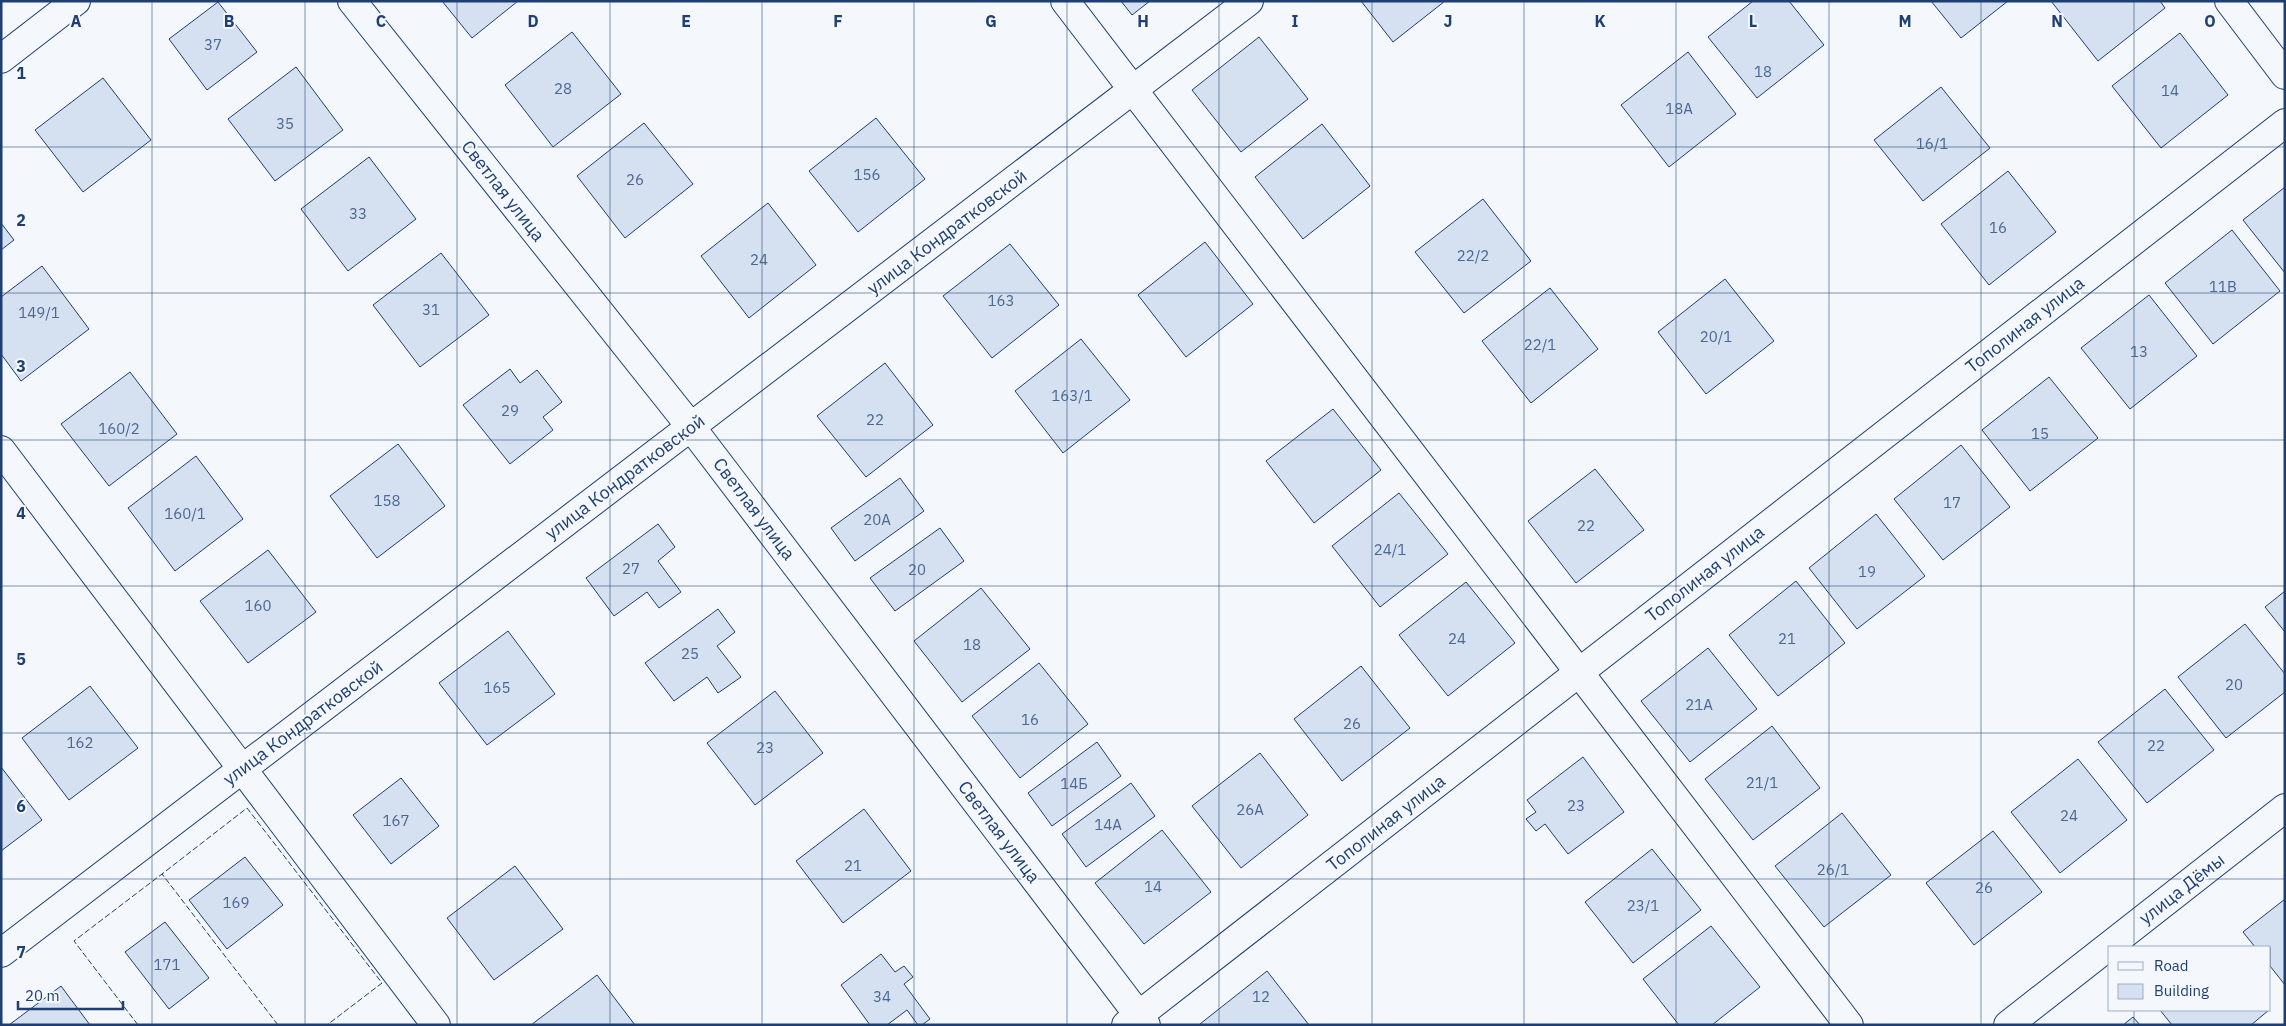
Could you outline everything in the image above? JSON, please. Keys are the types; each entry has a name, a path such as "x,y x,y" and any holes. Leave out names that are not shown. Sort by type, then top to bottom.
{"street":[{"path":"1,59 76,1"},
{"name":"Светлая улица","path":"352,1 691,427 1137,1021"},
{"path":"1065,1 1849,1025"},
{"name":"улица Кондратковской","path":"1,953 1249,1"},
{"path":"2229,1 2285,74"},
{"name":"Тополиная улица","path":"1137,1021 1579,672 2285,123"},
{"path":"1,450 436,1025"},
{"name":"улица Дёмы","path":"2109,946 2285,808"},
{"name":"улица Дёмы","path":"2008,1025 2108,947"}],"building":[{"path":"442,1 518,1 472,38"},
{"path":"1121,1 1150,1 1132,15"},
{"path":"1361,1 1445,1 1393,42"},
{"path":"1753,1 1789,1 1824,45 1757,98 1708,37"},
{"path":"1931,1 2008,1 1961,38"},
{"path":"2051,1 2160,1 2165,8 2098,61"},
{"path":"218,2 257,52 207,90 169,39"},
{"path":"572,32 621,94 553,147 505,85"},
{"path":"2180,33 2228,95 2161,148 2112,86"},
{"path":"1259,37 1308,99 1241,152 1192,90"},
{"path":"1688,52 1736,114 1669,167 1621,105"},
{"path":"296,67 343,130 275,181 228,119"},
{"path":"103,78 151,140 83,192 35,130"},
{"path":"1941,87 1990,148 1923,201 1874,140"},
{"path":"876,118 925,179 858,232 809,171"},
{"path":"644,123 693,184 625,238 577,176"},
{"path":"1322,124 1370,186 1303,239 1255,177"},
{"path":"369,157 416,219 348,271 301,209"},
{"path":"2008,171 2056,232 1989,285 1941,224"},
{"path":"2285,187 2285,273 2243,220"},
{"path":"1483,199 1531,261 1464,313 1415,252"},
{"path":"768,203 816,265 749,318 701,256"},
{"path":"1,223 14,240 1,250"},
{"path":"2232,230 2280,291 2213,344 2165,283"},
{"path":"1205,242 1253,304 1186,357 1138,295"},
{"path":"1010,244 1059,305 992,358 943,296"},
{"path":"441,253 489,315 420,367 373,305"},
{"path":"42,266 89,329 21,381 1,354 1,297"},
{"path":"1725,279 1774,341 1706,394 1658,332"},
{"path":"1550,288 1598,349 1531,403 1482,341"},
{"path":"2149,295 2197,356 2130,409 2081,348"},
{"path":"1081,339 1130,400 1063,453 1015,391"},
{"path":"885,363 933,425 866,477 817,416"},
{"path":"510,369 520,383 537,370 562,402 543,417 553,430 510,464 463,405"},
{"path":"130,372 177,434 109,486 61,424"},
{"path":"2049,377 2098,438 2030,491 1982,430"},
{"path":"1333,409 1381,470 1314,523 1266,461"},
{"path":"398,444 445,506 377,558 330,496"},
{"path":"1961,445 2010,507 1943,560 1894,499"},
{"path":"196,456 243,519 175,571 128,508"},
{"path":"1595,469 1644,530 1576,583 1528,521"},
{"path":"900,478 924,511 855,561 831,528"},
{"path":"1399,493 1448,554 1380,607 1332,546"},
{"path":"1876,514 1925,576 1857,629 1809,568"},
{"path":"658,524 675,547 658,561 681,592 659,608 647,592 614,616 586,578"},
{"path":"940,528 964,561 895,611 870,578"},
{"path":"268,550 316,612 248,663 200,601"},
{"path":"1796,581 1845,643 1778,696 1729,635"},
{"path":"1466,582 1515,643 1448,696 1399,635"},
{"path":"981,588 1030,649 962,702 914,641"},
{"path":"2285,591 2285,632 2265,607"},
{"path":"718,609 735,632 717,646 741,677 718,693 707,677 674,701 645,663"},
{"path":"2245,624 2285,674 2285,692 2226,738 2178,677"},
{"path":"508,631 555,694 487,745 439,683"},
{"path":"1708,648 1757,709 1690,762 1641,701"},
{"path":"1039,663 1088,724 1020,778 972,716"},
{"path":"1361,666 1410,728 1342,781 1294,719"},
{"path":"90,686 138,748 69,800 22,738"},
{"path":"2165,689 2214,750 2147,803 2098,742"},
{"path":"775,691 823,753 755,805 707,743"},
{"path":"1772,726 1820,788 1753,840 1705,779"},
{"path":"1097,742 1121,776 1052,826 1028,793"},
{"path":"1260,753 1308,815 1241,868 1192,806"},
{"path":"1583,757 1624,812 1568,854 1545,824 1536,831 1526,819 1536,812 1527,800"},
{"path":"2078,759 2127,820 2060,873 2011,812"},
{"path":"1,767 42,820 1,851"},
{"path":"401,778 439,826 391,864 353,815"},
{"path":"1131,783 1155,816 1086,867 1062,834"},
{"path":"864,809 911,871 843,923 796,861"},
{"path":"1842,813 1891,875 1824,927 1775,866"},
{"path":"1162,830 1211,892 1144,944 1095,883"},
{"path":"1993,831 2042,892 1974,945 1926,883"},
{"path":"1652,849 1701,910 1633,963 1585,902"},
{"path":"245,857 283,905 227,949 189,900"},
{"path":"515,866 563,929 494,980 447,918"},
{"path":"2285,899 2285,985 2271,967 2271,946 2254,946 2243,932"},
{"path":"165,922 209,978 169,1009 125,952"},
{"path":"1711,926 1760,987 1712,1025 1679,1025 1643,979"},
{"path":"881,954 895,972 904,966 913,977 904,984 930,1019 922,1025 918,1025 907,1010 887,1025 870,1025 841,985"},
{"path":"1267,971 1309,1025 1200,1025 1200,1024"},
{"path":"597,975 635,1025 531,1025"},
{"path":"61,986 90,1025 9,1025"},
{"path":"2161,1011 2268,1011 2251,1025 2172,1025"},
{"path":"2133,1017 2140,1025 2123,1025"}],"fence":[{"path":"278,1025 162,874 247,808 382,983 327,1025"},
{"path":"138,1025 74,941 162,874"}]}
